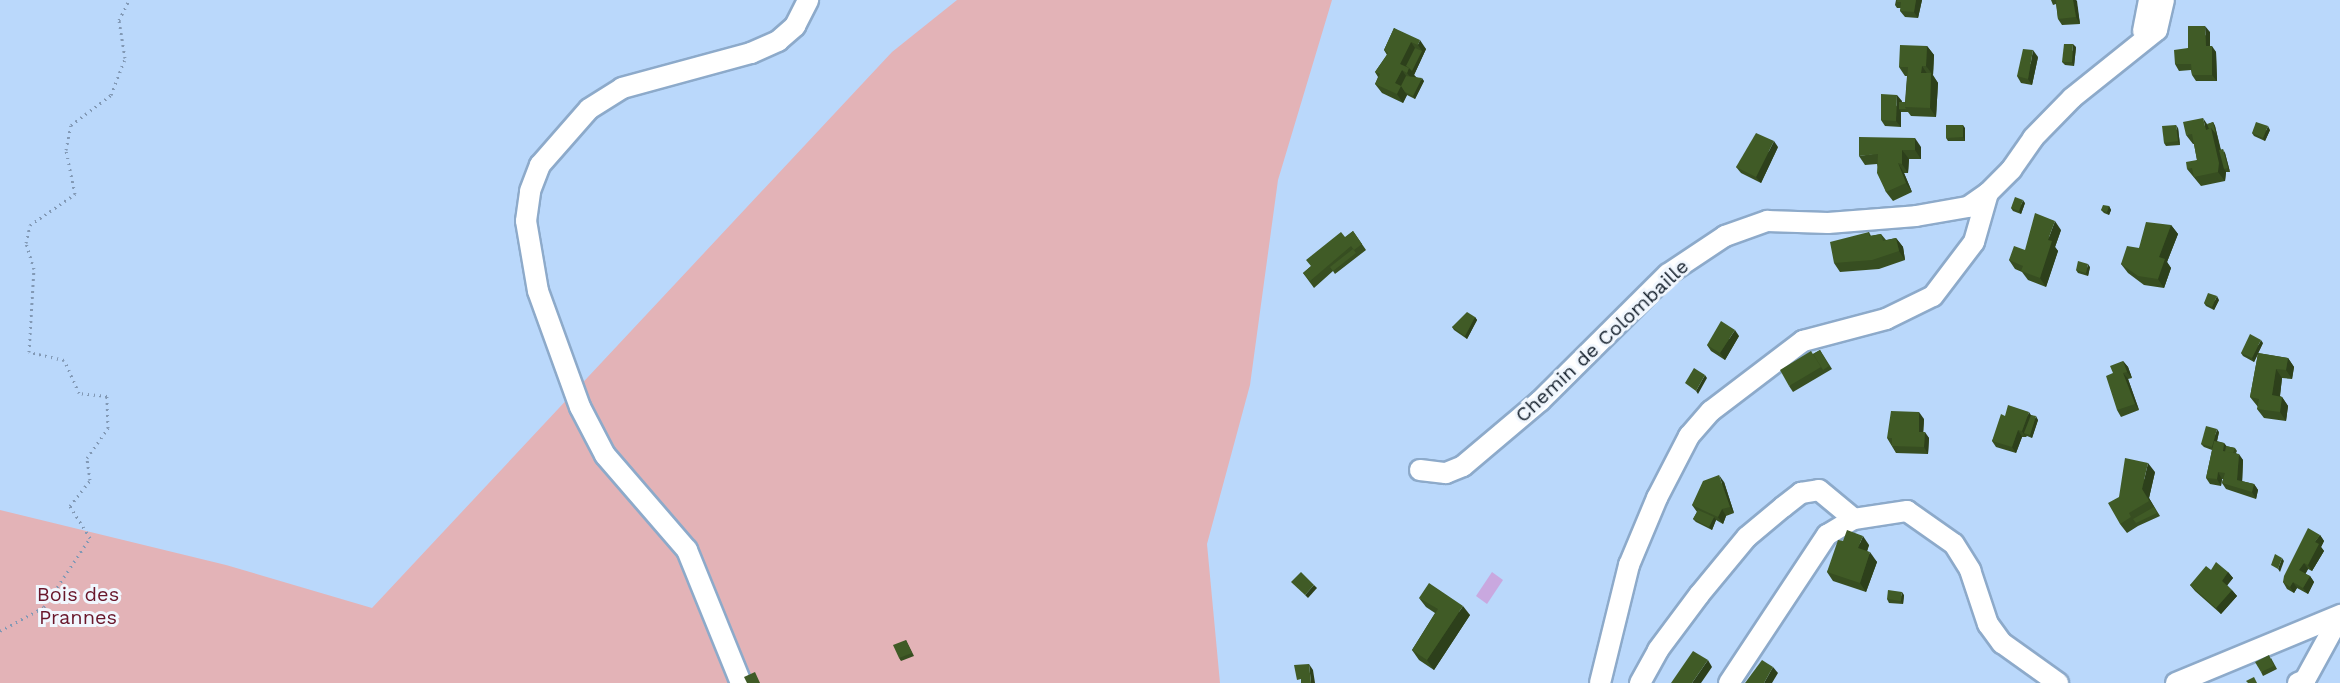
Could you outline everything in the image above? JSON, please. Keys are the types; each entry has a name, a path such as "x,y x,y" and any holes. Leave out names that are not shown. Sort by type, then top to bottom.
{"street":[{"path":"741,683 687,550 605,454 580,407 538,291 526,221 530,191 540,165 589,109 622,88 751,53 778,41 795,26 808,0"},
{"path":"2127,56 2147,25 2148,0"},
{"name":"Chemin de Colombaille","path":"1420,470 1446,473 1463,466 1540,401 1668,274 1725,236 1767,221 1828,222 1968,207 1989,193 2072,98 2157,30 2164,0"},
{"path":"1600,683 1629,565 1657,498 1689,436 1711,411 1803,341 1886,319 1933,296 1974,242 1989,193"},
{"path":"1640,683 1658,650 1699,595 1747,537 1801,493 1819,490 1854,519"},
{"path":"1729,683 1821,544 1854,519 1907,511 1935,527 1954,544 1970,570 1988,624 2002,644 2058,683"},
{"path":"2176,683 2340,616"},
{"path":"2298,683 2305,680 2340,616"}],"path":[{"path":"0,632 45,607 90,538 70,506 90,480 87,458 108,428 107,396 79,393 64,360 29,352 34,269 26,243 30,225 75,194 66,150 71,125 111,94 125,58 119,20 129,0"}],"green space":[{"name":"Bois des Prannes","path":"957,0 1332,0 1278,180 1250,385 1207,544 1220,683 0,683 0,510 226,565 372,608 892,52"}],"shaded area":[{"path":"1492,572 1503,580 1487,604 1476,596"}],"building":[{"path":"1897,0 1916,0 1914,12 1900,11 1901,2"},
{"path":"2056,0 2073,0 2076,17 2058,19"},
{"path":"2188,26 2205,26 2206,46 2212,46 2212,75 2192,75 2191,64 2175,64 2174,50 2188,48"},
{"path":"1394,28 1420,40 1418,45 1411,42 1400,64 1409,68 1407,73 1402,70 1395,83 1401,86 1397,94 1375,84 1380,74 1375,72 1388,53 1384,50"},
{"path":"2064,44 2073,44 2072,62 2062,62"},
{"path":"1900,45 1927,46 1926,66 1922,66 1921,73 1931,73 1930,108 1905,107 1908,67 1899,67"},
{"path":"1415,48 1422,51 1412,71 1406,66"},
{"path":"2023,49 2033,50 2028,79 2017,76"},
{"path":"1406,76 1422,78 1413,96 1405,92 1401,86"},
{"path":"1881,94 1897,95 1896,121 1881,120"},
{"path":"1899,102 1905,102 1906,109 1899,109"},
{"path":"2203,118 2206,130 2211,128 2219,163 2218,172 2194,177 2192,168 2187,169 2186,162 2197,160 2192,134 2186,135 2183,122"},
{"path":"2213,122 2216,134 2211,128 2209,129 2207,124"},
{"path":"2256,122 2268,126 2263,138 2252,133"},
{"path":"1946,125 1963,125 1963,137 1946,138"},
{"path":"2176,125 2178,141 2164,143 2162,126"},
{"path":"1756,133 1774,141 1756,177 1736,167"},
{"path":"1859,137 1915,138 1915,150 1902,150 1902,164 1898,163 1906,183 1886,192 1877,173 1878,154 1859,156"},
{"path":"2223,149 2228,168 2224,169 2219,150"},
{"path":"2015,197 2023,200 2019,211 2011,208"},
{"path":"2103,205 2109,206 2107,212 2101,210"},
{"path":"2035,213 2055,221 2048,240 2052,241 2040,278 2021,271 2023,266 2009,260 2014,246 2025,250"},
{"path":"2146,222 2171,225 2159,257 2165,259 2158,279 2138,276 2121,264 2127,246 2139,248"},
{"path":"1353,231 1362,244 1354,250 1351,246 1310,281 1303,273 1311,266 1306,260 1341,232 1345,237"},
{"path":"1869,232 1869,236 1881,234 1883,241 1896,238 1899,251 1872,260 1834,263 1830,242"},
{"path":"1353,249 1356,253 1333,271 1330,267"},
{"path":"2078,261 2088,264 2086,273 2076,270"},
{"path":"2208,293 2217,296 2212,307 2204,303"},
{"path":"1467,312 1475,317 1465,336 1452,327"},
{"path":"1721,321 1735,330 1720,353 1707,345"},
{"path":"2250,334 2261,340 2252,358 2241,353"},
{"path":"1820,350 1829,366 1823,370 1813,354"},
{"path":"1811,351 1821,367 1789,386 1780,370"},
{"path":"2258,353 2288,358 2286,370 2276,369 2272,395 2282,397 2280,412 2257,409 2259,399 2250,397"},
{"path":"2123,361 2127,372 2123,373 2135,404 2117,410 2106,376 2113,373 2110,366"},
{"path":"1694,368 1705,375 1696,391 1685,383"},
{"path":"2008,405 2029,412 2022,431 2018,430 2012,447 1992,441 2001,414 2005,416"},
{"path":"1891,411 1919,412 1919,432 1925,432 1924,447 1892,446 1892,438 1887,438"},
{"path":"2031,415 2036,416 2030,435 2024,433"},
{"path":"2206,426 2217,429 2212,447 2201,444"},
{"path":"2214,441 2224,443 2223,451 2239,454 2237,480 2254,484 2252,492 2222,483 2225,473 2218,472 2217,479 2206,478"},
{"path":"2226,446 2235,448 2233,453 2225,452"},
{"path":"2125,458 2148,463 2142,489 2149,501 2129,513 2131,517 2120,524 2108,503 2119,497"},
{"path":"1719,475 1730,507 1722,509 1718,517 1692,505 1703,481"},
{"path":"2154,507 2157,513 2136,523 2133,519"},
{"path":"1698,510 1714,517 1709,527 1693,519"},
{"path":"2308,528 2320,535 2315,542 2319,544 2308,565 2304,563 2299,570 2310,576 2303,588 2293,582 2290,587 2283,582 2284,576"},
{"path":"1847,530 1863,536 1858,548 1870,552 1860,583 1827,572 1838,540 1843,541"},
{"path":"2275,554 2282,558 2278,569 2271,565"},
{"path":"2216,562 2228,572 2222,581 2232,590 2216,608 2190,585 2206,566 2211,570"},
{"path":"1301,572 1314,585 1305,595 1291,582"},
{"path":"1429,583 1463,606 1427,660 1412,650 1438,609 1419,598"},
{"path":"1888,590 1902,592 1901,601 1887,599"},
{"path":"906,640 912,653 899,658 893,645"},
{"path":"1693,651 1708,660 1692,683 1671,683"},
{"path":"2269,655 2274,666 2261,672 2255,662"},
{"path":"1762,660 1773,667 1764,683 1745,683"},
{"path":"1309,664 1311,683 1301,683 1301,679 1297,680 1294,665"},
{"path":"755,672 760,683 747,683 744,677"},
{"path":"2254,677 2257,683 2246,681"}]}
